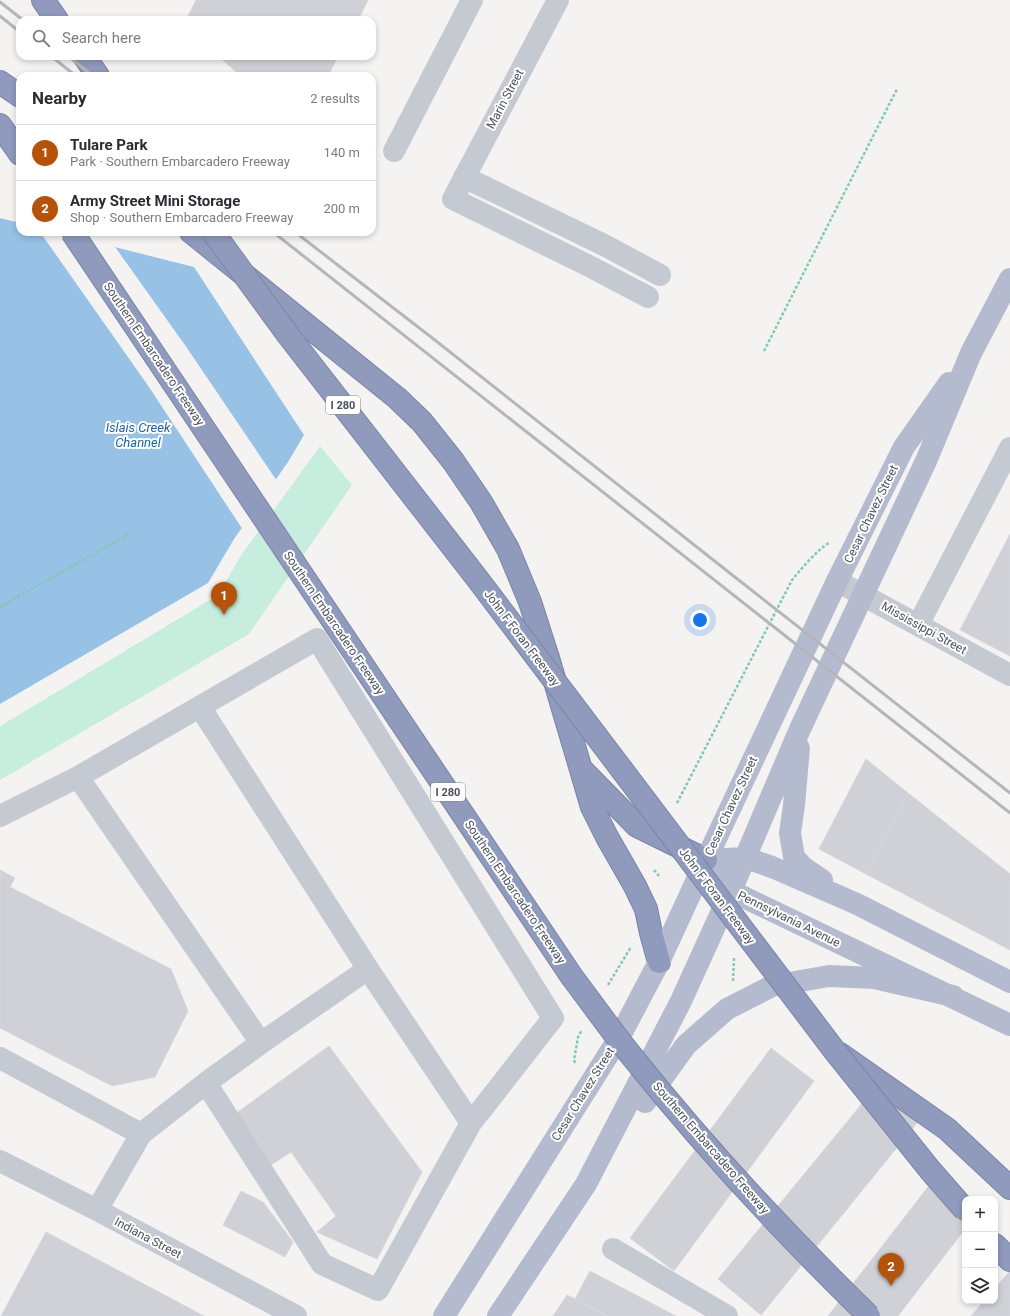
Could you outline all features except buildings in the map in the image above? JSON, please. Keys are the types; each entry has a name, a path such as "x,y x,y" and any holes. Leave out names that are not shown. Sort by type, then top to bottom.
{"highway":[{"path":"43,0 54,16"},
{"path":"87,60 95,72"},
{"path":"0,82 16,93"},
{"path":"0,125 16,148"},
{"name":"Southern Embarcadero Freeway","path":"75,236 572,976 629,1054 692,1129 770,1215 829,1277 869,1316"},
{"path":"196,236 397,398 422,422 453,461 481,502 508,549 530,602 592,807 646,909 659,962"},
{"name":"John F Foran Freeway","path":"216,236 288,335 476,577 834,1050 930,1170 962,1207"},
{"path":"581,769 638,826 706,860"},
{"path":"834,1050 947,1128 1010,1188"},
{"path":"998,1248 1010,1260"}],"main road":[{"name":"Cesar Chavez Street","path":"498,1316 586,1184 681,1001 732,891 800,729 926,462 971,353 1010,279"},
{"name":"Cesar Chavez Street","path":"444,1316 620,1036 659,962 837,581 904,448 971,353"},
{"path":"800,729 794,805 790,833 794,857 803,867 857,904"},
{"path":"706,860 746,858 798,877 857,904 1010,982"},
{"name":"Pennsylvania Avenue","path":"706,860 732,891 953,996 1010,1025"},
{"path":"586,1184 686,1045 728,1009 772,986 829,976 874,978 953,996"}],"street":[{"path":"394,151 472,0"},
{"name":"Marin Street","path":"558,0 453,198 648,297"},
{"path":"464,177 606,246 660,275"},
{"path":"918,625 1010,448"},
{"name":"Mississippi Street","path":"837,581 1010,675"},
{"path":"0,816 78,777 317,640 552,1018 471,1123 378,1290 322,1264 206,1083"},
{"path":"200,707 368,969 471,1123"},
{"path":"78,777 262,1043"},
{"path":"97,1210 142,1134 206,1083 368,969"},
{"path":"0,1058 142,1134"},
{"name":"Indiana Street","path":"0,1161 97,1210 296,1316"},
{"path":"613,1249 727,1316"}],"path":[{"path":"764,351 897,89"},
{"path":"0,607 129,534"},
{"path":"677,803 792,580 823,546 836,539"},
{"path":"606,989 632,944"},
{"path":"586,1024 578,1037 574,1060 587,1088"}],"green space":[{"path":"320,446 352,485 249,634 0,780 0,726 218,595 240,557"}],"water":[{"name":"Islais Creek Channel","path":"0,218 16,222 16,236 71,236 194,267 304,435 288,462 234,539 208,583 0,704"}],"pier":[{"path":"43,236 80,236 113,244 187,348 277,481 243,530 149,387"}],"railway":[{"path":"0,2 18,16"},
{"path":"0,16 16,29"},
{"path":"56,60 71,72"},
{"path":"73,60 88,72"},
{"path":"278,236 1010,813"},
{"path":"300,236 431,337 1010,793"}],"place":[{"name":"Tulare Park","path":"224,615"},
{"name":"Army Street Mini Storage","path":"891,1286"}]}
